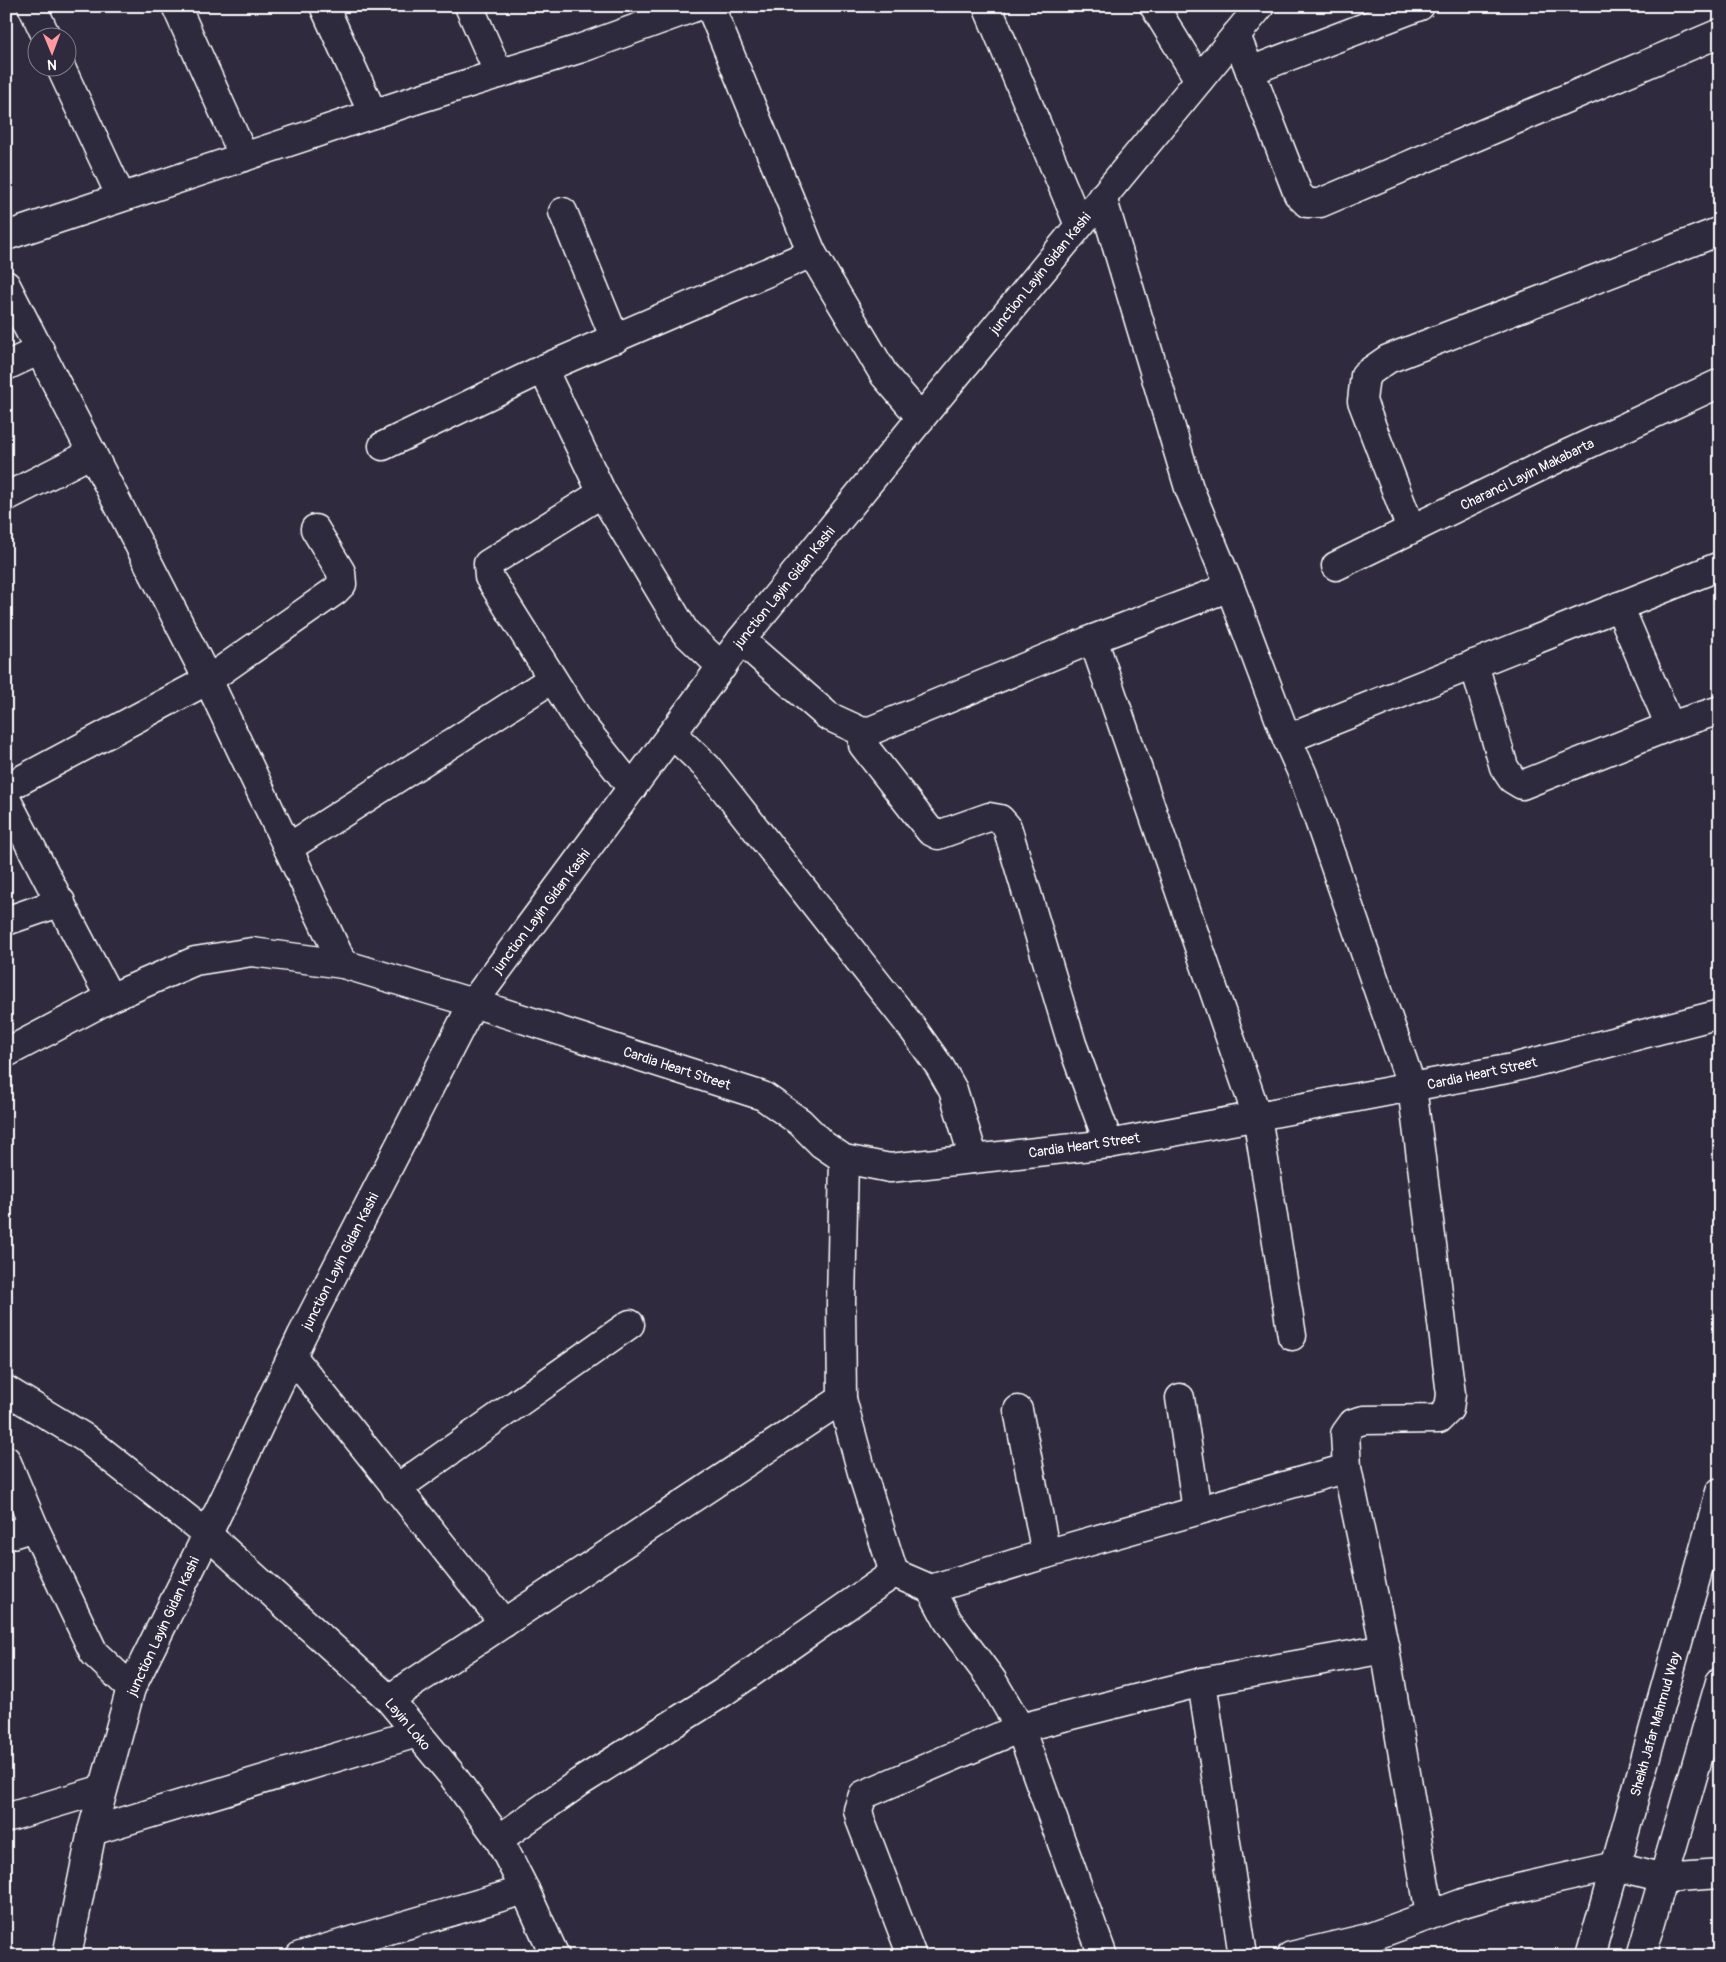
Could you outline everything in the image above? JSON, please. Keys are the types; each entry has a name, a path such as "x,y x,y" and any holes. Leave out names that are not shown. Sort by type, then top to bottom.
{"street":[{"path":"32,6 42,28"},
{"path":"176,6 244,157"},
{"path":"324,6 373,114"},
{"path":"469,6 499,74"},
{"path":"6,236 373,114 579,49 698,6"},
{"path":"710,6 812,252 886,376 921,418"},
{"path":"987,6 1079,225"},
{"path":"1154,6 1198,80"},
{"name":"junction Layin Gidan Kashi","path":"67,1956 92,1832 131,1688 292,1356 473,1003 741,640 1260,6"},
{"path":"1250,71 1420,6"},
{"path":"1236,35 1298,194 1307,203 1320,203 1720,33"},
{"path":"66,78 121,197"},
{"path":"1102,197 1189,488 1230,587 1287,739 1303,776 1412,1087 1451,1394 1448,1409 1439,1419 1364,1420 1353,1423 1345,1434 1347,1468 1385,1649 1430,1915"},
{"path":"563,212 615,339"},
{"path":"1411,530 1362,401 1365,375 1388,359 1720,232"},
{"path":"383,446 543,369 812,252"},
{"path":"6,284 208,680 343,964"},
{"path":"6,366 40,350"},
{"path":"543,369 602,493 685,632 722,667"},
{"name":"Charanci Layin Makabarta","path":"1336,566 1720,383"},
{"path":"6,497 92,453"},
{"path":"602,493 488,564 489,577 581,724 632,788"},
{"path":"6,788 208,680 335,591 342,584 341,572 315,529"},
{"path":"1287,739 1720,566"},
{"path":"741,640 828,716 865,733 1093,639 1230,587"},
{"path":"1619,606 1670,726"},
{"path":"1093,639 1257,1116 1292,1336"},
{"path":"1474,664 1504,767 1512,779 1522,785 1670,726 1720,710"},
{"path":"288,848 552,679"},
{"path":"865,733 863,738 864,745 930,831 938,835 989,817 1000,819 1007,827 1072,1044 1109,1144"},
{"path":"672,734 707,767 924,1044 954,1090 974,1159"},
{"path":"6,799 110,998"},
{"path":"6,921 60,902"},
{"name":"Cardia Heart Street","path":"6,1053 110,998 195,961 252,952 343,964 473,1003 763,1096 800,1122 822,1144 844,1159 890,1168 1109,1144 1512,1068 1720,1014"},
{"path":"844,1159 841,1303 842,1399 863,1476 894,1573 931,1589 948,1621 992,1680 1020,1728 1103,1956"},
{"path":"396,1488 630,1324"},
{"path":"292,1356 504,1623"},
{"name":"Layin Loko","path":"6,1390 85,1438 207,1534 389,1699 452,1775 499,1839 555,1956"},
{"path":"1180,1398 1197,1510"},
{"path":"389,1699 842,1399"},
{"path":"1018,1410 1046,1554"},
{"path":"6,1460 34,1527 94,1653 131,1688"},
{"path":"931,1589 1197,1510 1347,1468"},
{"name":"Sheikh Jafar Mahmud Way","path":"1590,1956 1720,1492"},
{"path":"6,1536 34,1527"},
{"path":"499,1839 580,1782 722,1693 894,1573"},
{"path":"912,1956 861,1822 858,1810 863,1795 1020,1728 1202,1682 1385,1649"},
{"path":"1202,1682 1243,1956"},
{"path":"1641,1956 1720,1682"},
{"path":"92,1832 417,1733"},
{"path":"6,1818 103,1789"},
{"path":"1291,1956 1368,1938 1501,1892 1616,1866 1664,1878 1720,1874"},
{"path":"300,1956 525,1890"}]}
